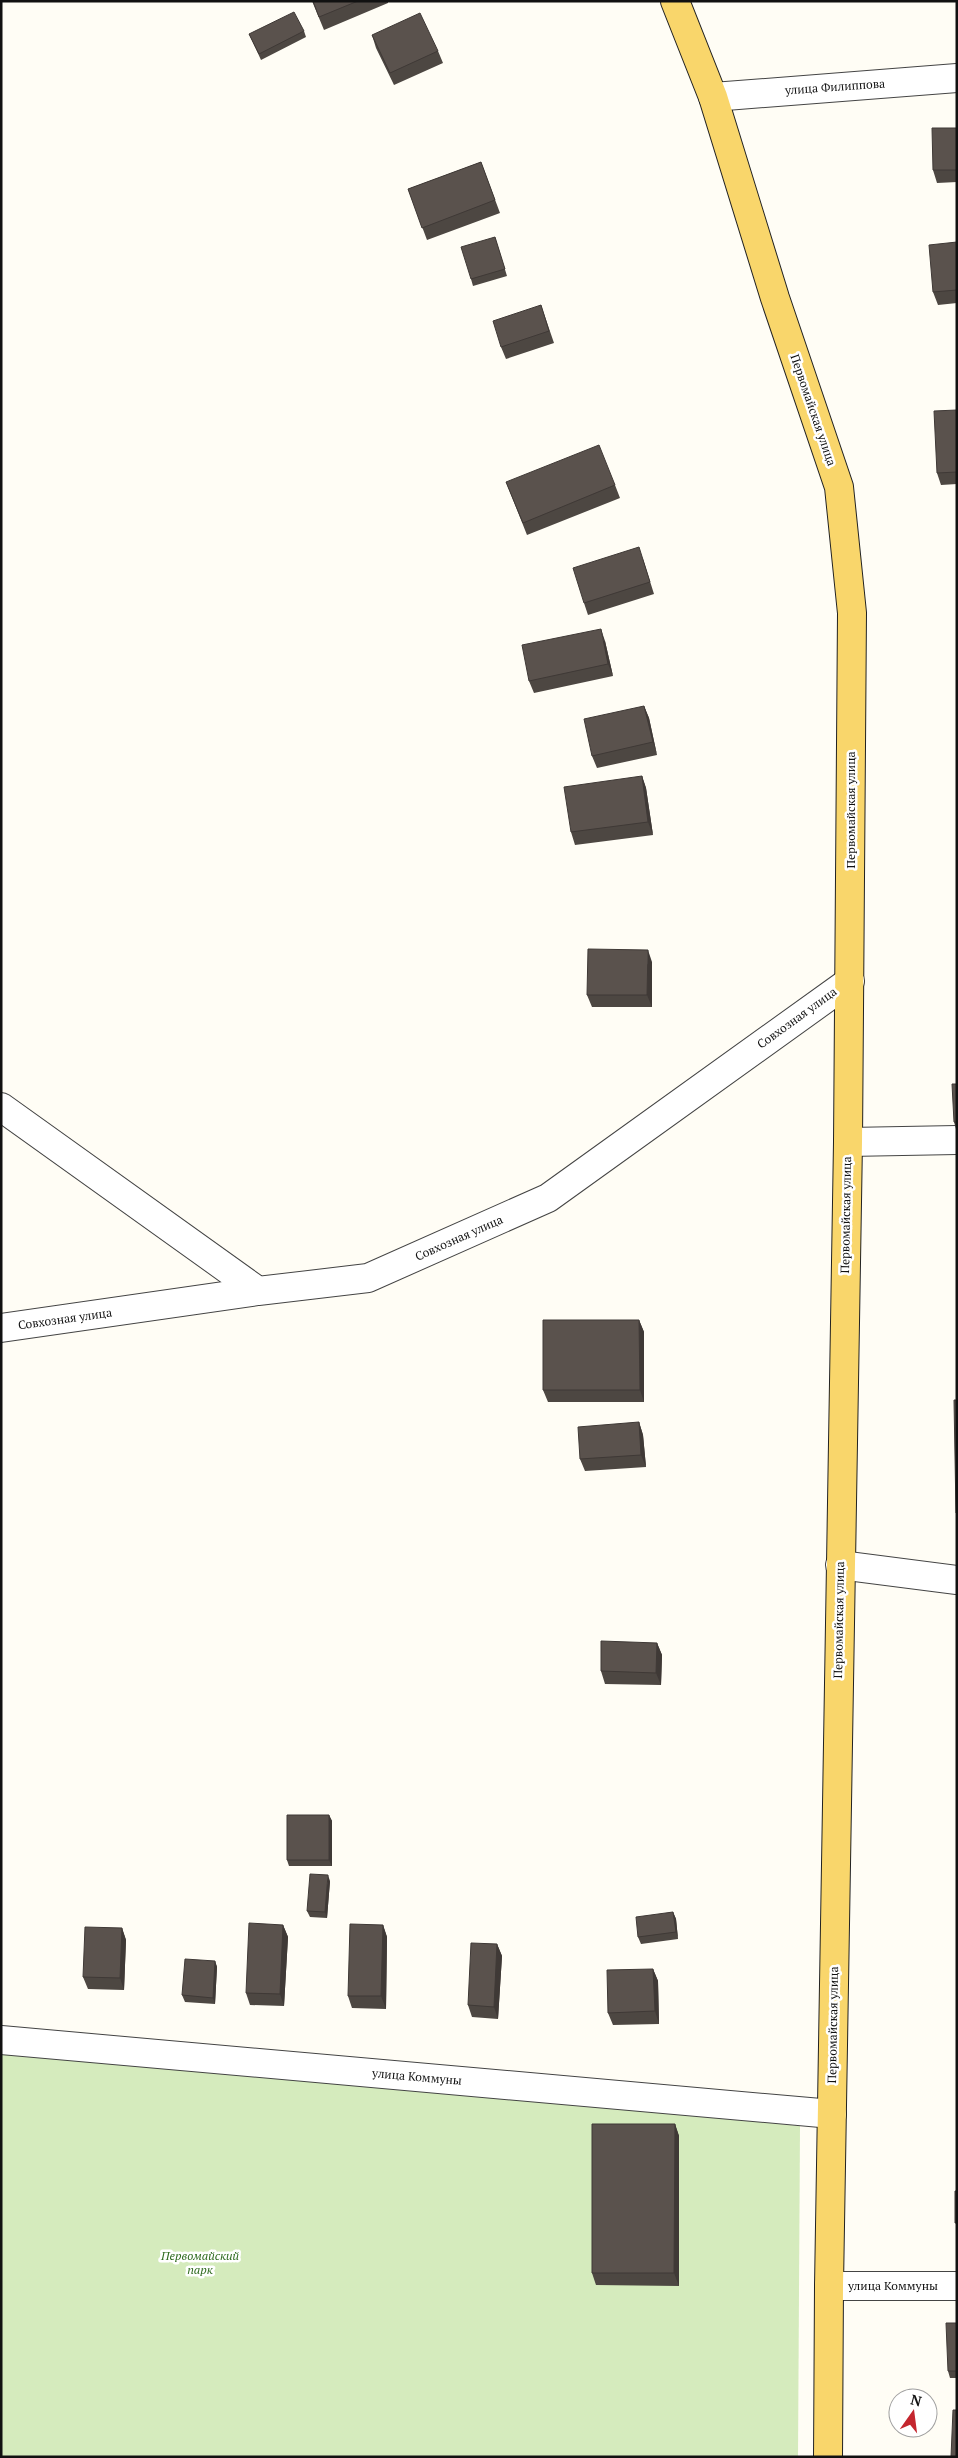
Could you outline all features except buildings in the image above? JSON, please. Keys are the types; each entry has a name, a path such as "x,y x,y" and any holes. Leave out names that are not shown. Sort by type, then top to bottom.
{"main road":[{"name":"Первомайская улица","path":"675,1 713,96 775,298 839,487 852,613 848,1142 829,2286 828,2457"}],"street":[{"name":"улица Филиппова","path":"713,96 957,78"},
{"name":"Совхозная улица","path":"1,1328 258,1291 368,1278 548,1198 850,981"},
{"path":"1,1107 258,1291"},
{"path":"848,1142 957,1140"},
{"path":"840,1566 957,1580"},
{"name":"улица Коммуны","path":"1,2040 832,2114"},
{"name":"улица Коммуны","path":"829,2286 957,2286"}],"green space":[{"name":"Первомайский парк","path":"1,2048 800,2126 798,2457 1,2457"}]}
